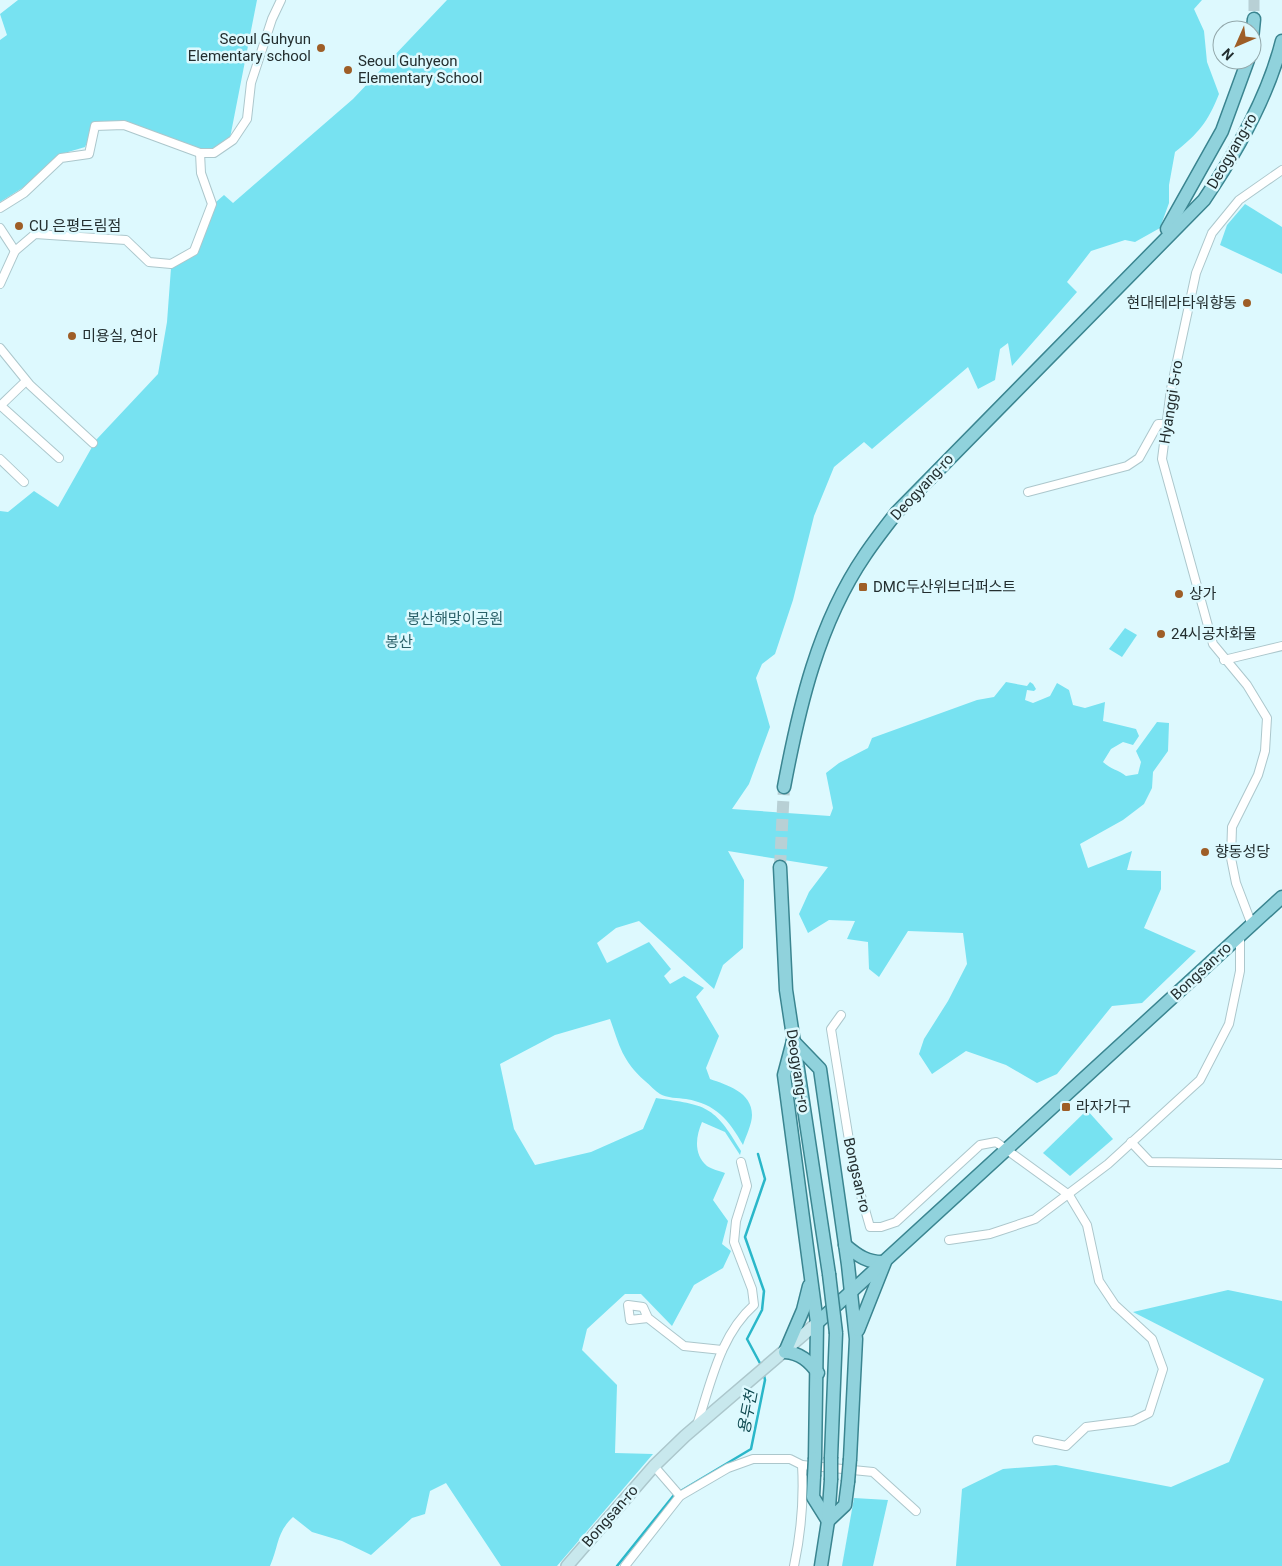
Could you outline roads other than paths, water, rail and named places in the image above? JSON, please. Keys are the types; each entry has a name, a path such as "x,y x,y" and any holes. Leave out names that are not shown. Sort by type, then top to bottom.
{"main road":[{"name":"Deogyang-ro","path":"784,787 796,721 811,669 835,608 864,556 897,512 1157,245 1204,200 1218,180 1270,79 1282,41"},
{"name":"Deogyang-ro","path":"1157,245 1185,200 1222,131 1244,70"},
{"name":"Deogyang-ro","path":"780,867 786,990 829,1274 836,1333 828,1521"},
{"name":"Bongsan-ro","path":"567,1566 654,1466 696,1426 785,1352 852,1292 1008,1151 1282,897"},
{"path":"793,1041 820,1069 852,1292 856,1339 850,1459 845,1505 828,1521 821,1566"},
{"path":"793,1041 784,1075 817,1323 818,1373 813,1497 828,1521"},
{"path":"845,1245 855,1254 873,1263 885,1262 861,1319 856,1339"},
{"path":"810,1272 807,1300 785,1352 795,1353 804,1357 818,1373"}],"street":[{"path":"0,208 24,193 61,158 89,154 95,126 124,125 200,153 214,154 233,140 247,119 251,83 272,19 281,0"},
{"path":"0,284 15,250 35,234 126,240 149,262 171,264 194,250 212,204 201,173 200,153"},
{"name":"Hyanggi 5-ro","path":"1252,925 1236,883 1231,858 1232,827 1258,775 1265,751 1267,718 1247,685 1224,660 1213,644 1207,628 1162,459 1162,424 1168,406 1196,273 1212,233 1239,200 1282,170"},
{"path":"0,228 15,250"},
{"path":"0,348 2,357 93,443"},
{"path":"26,381 0,405 59,458"},
{"path":"1028,492 1126,466 1140,458 1162,424"},
{"path":"0,459 24,482"},
{"path":"1224,660 1282,646"},
{"name":"Bongsan-ro","path":"949,1240 990,1234 1034,1219 1069,1195 1108,1164 1200,1080 1229,1024 1240,971 1240,934"},
{"name":"Bongsan-ro","path":"841,1015 831,1028 854,1171 870,1227 881,1227 896,1222 980,1145 996,1142 1069,1195 1087,1224 1099,1281 1115,1305 1152,1339 1164,1369 1149,1413 1133,1421 1086,1427 1066,1446 1037,1440"},
{"path":"1131,1142 1150,1162 1282,1164"},
{"name":"Bongsan-ro","path":"696,1426 722,1350 742,1315 754,1305 752,1289 734,1242 736,1221 747,1186 741,1162"},
{"path":"648,1318 684,1346 722,1350"},
{"path":"625,1566 680,1496 728,1468 754,1459 790,1459 802,1465 874,1472 916,1510"},
{"path":"794,1566 804,1489 802,1465"},
{"path":"654,1466 680,1496"}],"waterway":[{"name":"용두천","path":"758,1154 765,1179 745,1237 764,1291 762,1310 747,1339 762,1367"},
{"name":"용두천","path":"617,1566 674,1495 751,1449 765,1380 764,1375"}],"tunnel":[{"path":"1254,0 1254,19"},
{"path":"780,867 784,787"}],"place":[{"name":"Seoul Guhyun Elementary school","path":"321,48"},
{"name":"Seoul Guhyeon Elementary School","path":"348,70"},
{"name":"CU 은평드림점","path":"19,226"},
{"name":"현대테라타워향동","path":"1247,303"},
{"name":"미용실, 연아","path":"72,336"},
{"name":"DMC두산위브더퍼스트","path":"863,587"},
{"name":"상가","path":"1179,594"},
{"name":"24시공차화물","path":"1161,634"},
{"name":"향동성당","path":"1205,852"},
{"name":"라자가구","path":"1066,1107"}],"park label":[{"name":"봉산해맞이공원","path":"455,619"},
{"name":"봉산","path":"399,642"}]}
